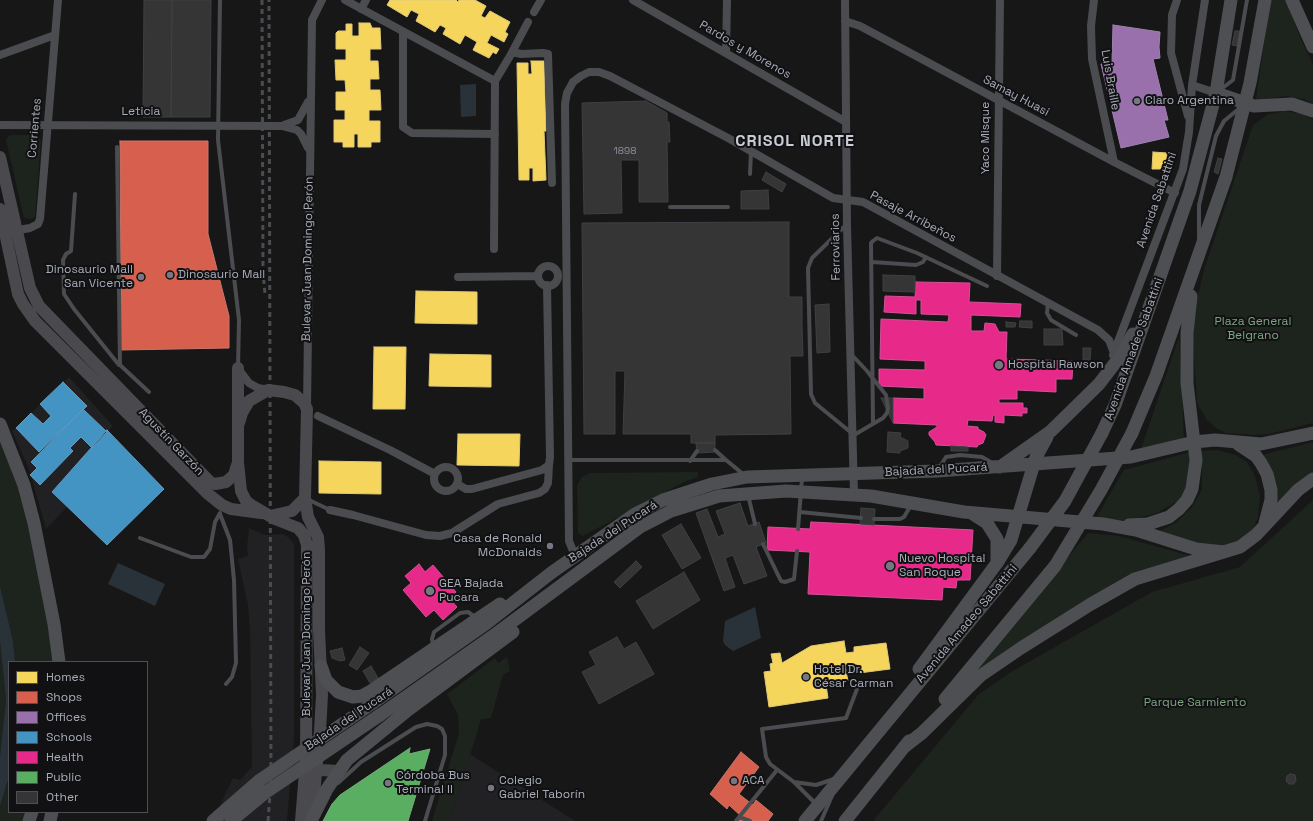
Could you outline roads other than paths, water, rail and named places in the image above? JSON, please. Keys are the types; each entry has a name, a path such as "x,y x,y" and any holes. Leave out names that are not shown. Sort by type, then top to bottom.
{"main road":[{"name":"Avenida Amadeo Sabattini","path":"805,821 887,719 1030,548 1065,500 1102,433 1115,405 1190,191 1216,93 1231,0"},
{"path":"845,821 904,747 1055,566 1101,490 1132,433 1156,376 1226,177 1246,104 1261,30 1264,0"},
{"path":"1292,0 1313,47"},
{"path":"1216,93 1254,106 1292,104 1313,111"},
{"name":"Agustín Garzón","path":"0,157 30,288 42,311 210,482 222,484 230,480 234,475 238,462"},
{"path":"1000,467 1051,431 1105,376 1128,345 1172,231 1190,191"},
{"name":"Agustín Garzón","path":"0,209 18,294 22,304 32,317 207,493 221,509 267,515"},
{"path":"1103,524 1148,524 1169,517 1187,500 1195,479 1196,460 1187,383 1187,333 1188,313 1198,259"},
{"path":"238,368 238,462 241,491 243,496 251,505 267,515 292,511 305,498"},
{"path":"239,423 246,405 254,398 268,390 295,395 304,403 307,409"},
{"name":"Bulevar Juan Domingo Perón","path":"307,409 305,498 308,517 318,537 321,666 320,731 308,820"},
{"path":"0,424 24,485 34,523 58,647 59,661"},
{"path":"887,719 917,672 997,563 1012,540 1038,451 1051,431"},
{"name":"Bajada del Pucará","path":"231,821 266,792 488,623 551,573 635,514 663,500 712,484 747,477 937,471 1033,465 1136,456 1194,442 1215,440 1261,444 1313,433"},
{"path":"1237,443 1256,456 1267,474 1271,500 1264,524"},
{"path":"904,747 922,733 980,676 1091,604 1135,579 1224,552 1248,542 1298,490 1313,479"},
{"name":"Bajada del Pucará","path":"213,821 260,780 497,633 577,572 640,527 671,511 719,496 748,493 802,492 854,494 969,512 1103,524 1136,530 1184,546 1224,552"},
{"path":"969,512 987,523 997,539 997,563"},
{"name":"Bulevar Juan Domingo Perón","path":"267,515 298,528 304,535 307,545 306,760 308,820"},
{"path":"308,820 338,771 356,752 408,710 534,616 577,572"},
{"path":"321,666 330,686 345,696 353,697 371,691 477,618 551,573"},
{"path":"306,760 316,768 338,771"}],"street":[{"name":"Corrientes","path":"5,232 18,231 35,226 40,219 58,0"},
{"name":"Bulevar Juan Domingo Perón","path":"307,409 312,20 317,6 322,0"},
{"path":"345,0 495,81"},
{"path":"360,9 366,0"},
{"path":"534,12 541,0"},
{"name":"Pardos y Morenos","path":"633,0 846,122"},
{"path":"726,53 727,0"},
{"name":"Ferroviarios","path":"845,0 847,225 854,435 854,494"},
{"name":"Yaco Misque","path":"997,276 1000,0"},
{"name":"Luis Braille","path":"1094,0 1091,26 1092,59 1114,162"},
{"path":"1178,0 1172,15 1171,53 1190,123"},
{"name":"Avenida Sabattini","path":"1105,376 1172,204 1186,155 1190,123 1192,85 1205,0"},
{"name":"Samay Huasi","path":"845,21 860,26 1175,193"},
{"path":"494,249 495,81 513,52 528,22"},
{"path":"403,32 401,43 403,127 412,133 495,134"},
{"path":"0,55 55,34"},
{"path":"513,52 521,54 543,52 548,54 552,183"},
{"name":"Pasaje Arribeños","path":"568,460 565,104 567,93 573,82 589,72 599,72 610,76 751,151 833,198 863,202 1098,330 1109,340 1114,353"},
{"path":"1192,85 1216,93"},
{"name":"Leticia","path":"282,126 298,120 310,100"},
{"name":"Leticia","path":"0,125 218,124 282,126 297,130 310,150"},
{"path":"1172,204 1172,231"},
{"path":"548,266 554,268 558,273 557,279 553,284 547,285 541,282 538,276 542,268 548,266"},
{"path":"458,277 538,276"},
{"path":"330,510 426,535 440,536 452,533 498,504 539,493 545,489 548,483 550,457 547,285"},
{"path":"238,368 241,375 249,383 268,390"},
{"path":"318,416 435,474"},
{"path":"568,460 568,541 575,556"},
{"path":"457,484 466,489 472,490 542,470 549,465"},
{"path":"440,468 451,468 457,473 457,484 452,490 443,491 436,486 434,478 435,474 440,468"}],"lane":[{"path":"220,0 218,124 239,320 238,368"},
{"path":"1216,93 1233,80 1247,0"},
{"path":"1198,259 1200,205 1216,136 1224,121 1246,104"},
{"path":"117,147 120,365"},
{"path":"750,174 751,151"},
{"path":"75,194 71,251 66,254 63,260 64,294 74,309 120,365 149,392"},
{"path":"670,207 728,207"},
{"path":"847,225 812,258 808,268 811,394 815,403 846,430 854,435 883,418 887,413 888,408 886,395 851,354"},
{"path":"873,424 872,243 877,238 926,257 987,286"},
{"path":"872,262 916,265 923,262 926,257"},
{"path":"1048,303 1047,313 1051,320 1076,335"},
{"path":"307,409 318,416"},
{"path":"715,450 747,477"},
{"path":"690,461 697,451"},
{"path":"568,460 726,460"},
{"path":"798,529 802,492 802,475"},
{"path":"748,493 755,524"},
{"path":"305,498 330,510"},
{"path":"874,519 900,519 904,517 912,503"},
{"path":"140,538 191,558 204,557 210,549 215,522 221,509"},
{"path":"221,509 230,540 234,580 236,663 232,677 226,684"},
{"path":"800,512 861,518"},
{"path":"763,544 781,580 785,582 794,579 797,551"},
{"path":"818,806 794,782 770,764 766,757 762,729 846,718 857,689"},
{"path":"308,820 334,788 362,762 405,733 422,724 427,724 442,729 446,743 442,766 425,821"},
{"path":"736,821 777,770"},
{"path":"794,782 816,784 824,783 842,776"},
{"path":"821,821 842,776"},
{"path":"739,817 750,821"}],"railway":[{"path":"262,0 263,272 265,294"},
{"path":"268,821 271,780 269,0"}],"place":[{"name":"Claro Argentina","path":"1137,101"},
{"name":"Dinosaurio Mall","path":"170,275"},
{"name":"Dinosaurio Mall San Vicente","path":"141,277"},
{"name":"Hospital Rawson","path":"999,365"},
{"name":"Casa de Ronald McDonalds","path":"550,546"},
{"name":"Nuevo Hospital San Roque","path":"890,566"},
{"name":"GEA Bajada Pucara","path":"430,591"},
{"name":"Hotel Dr. César Carman","path":"806,677"},
{"name":"ACA","path":"734,781"},
{"name":"Córdoba Bus Terminal II","path":"388,783"},
{"name":"Colegio Gabriel Taborín","path":"491,788"}],"district":[{"name":"CRISOL NORTE","path":"795,142"}],"park label":[{"name":"Plaza General Belgrano","path":"1253,329"},
{"name":"Parque Sarmiento","path":"1195,703"}]}
